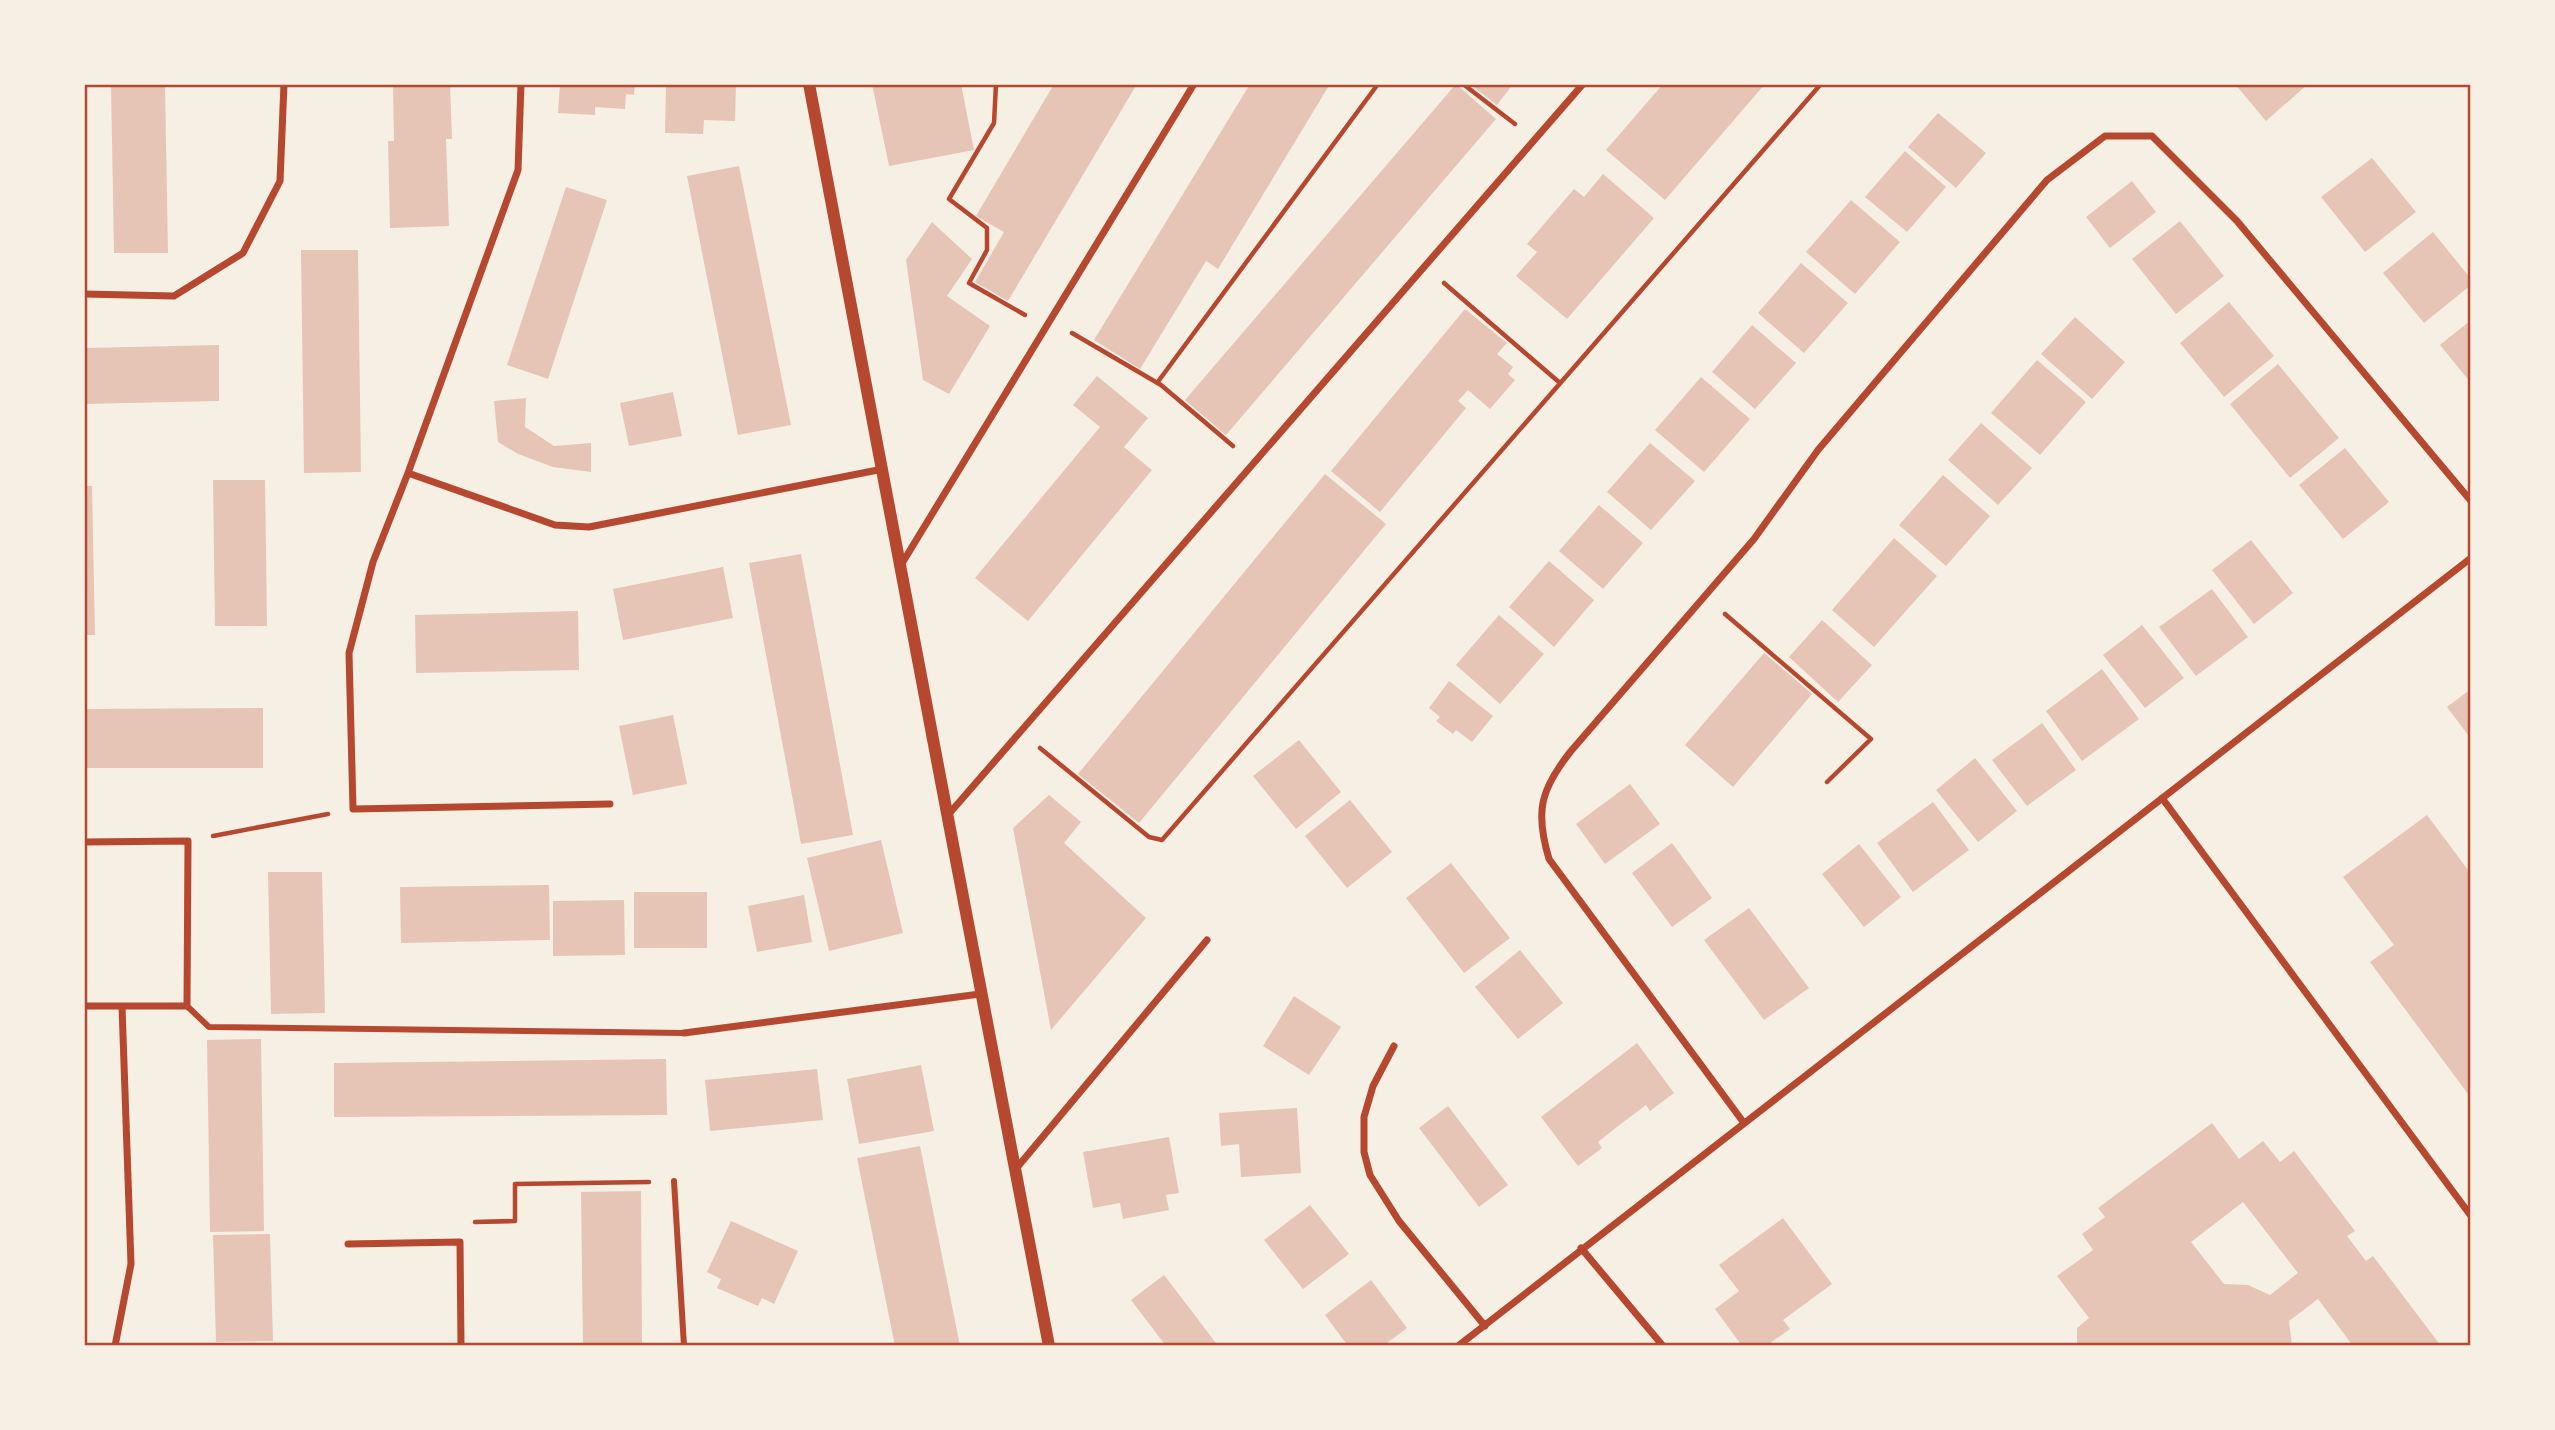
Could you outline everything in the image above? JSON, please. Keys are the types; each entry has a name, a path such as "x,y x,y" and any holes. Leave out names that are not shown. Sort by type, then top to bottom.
{"street":[{"path":"84,294 174,296 243,253 280,181 284,84"},
{"path":"521,84 519,170 373,562 349,653 352,809 610,804"},
{"path":"809,84 1049,1346"},
{"path":"901,565 1194,84"},
{"path":"947,816 1583,84"},
{"path":"1744,1123 1549,859 1541,832 1545,792 1554,772 1754,539 1818,450 2047,180 2105,136 2152,136 2237,221 2471,501"},
{"path":"408,473 555,525 589,527 884,469"},
{"path":"1458,1346 2471,558"},
{"path":"2162,797 2471,1216"},
{"path":"84,842 188,841 187,1006"},
{"path":"1014,1170 1207,940"},
{"path":"84,1006 187,1006 209,1027 684,1033 980,994"},
{"path":"115,1346 131,1264 122,1006"},
{"path":"1394,1046 1373,1086 1364,1118 1364,1152 1370,1175 1399,1221 1485,1326"},
{"path":"674,1181 684,1346"},
{"path":"348,1244 460,1242 461,1346"},
{"path":"1581,1248 1663,1346"}],"path":[{"path":"996,84 994,123 949,199 986,228 987,250 969,283 1157,383 1254,463"},
{"path":"1157,383 1378,84"},
{"path":"1463,84 1535,139"},
{"path":"1020,732 1149,837 1163,840 1821,84"},
{"path":"1424,266 1560,383"},
{"path":"1705,597 1871,740 1827,782"},
{"path":"188,841 352,809"},
{"path":"460,1242 460,1222 515,1220 514,1184 674,1181"}],"building":[{"path":"111,84 165,84 168,253 114,253"},
{"path":"393,84 450,84 452,139 446,139 449,226 390,228 388,141 394,141"},
{"path":"560,84 635,84 634,95 626,94 625,109 595,107 595,115 558,113"},
{"path":"666,84 736,84 735,121 704,120 703,134 665,133"},
{"path":"872,84 961,84 974,150 889,166"},
{"path":"1054,84 1137,84 1008,301 975,282 1004,232 976,216"},
{"path":"1250,84 1330,84 1218,269 1206,261 1140,369 1094,340"},
{"path":"1456,84 1496,119 1226,435 1185,400"},
{"path":"1470,84 1513,84 1497,105"},
{"path":"1663,84 1765,84 1665,200 1606,150"},
{"path":"2235,84 2308,84 2266,121"},
{"path":"1938,113 1986,153 1956,188 1908,147"},
{"path":"1905,151 1946,187 1907,232 1865,197"},
{"path":"2372,158 2416,212 2365,252 2321,197"},
{"path":"739,166 791,425 738,435 687,176"},
{"path":"1603,174 1654,218 1567,319 1516,276 1537,252 1527,244 1574,189 1584,197"},
{"path":"2132,181 2156,212 2110,248 2086,217"},
{"path":"566,187 607,200 548,379 507,365"},
{"path":"1851,200 1900,242 1855,294 1806,252"},
{"path":"2180,221 2224,276 2176,314 2132,259"},
{"path":"932,222 972,259 947,296 990,326 949,394 923,380 906,260"},
{"path":"2433,232 2471,279 2471,285 2424,323 2383,273"},
{"path":"301,250 358,250 361,472 304,473"},
{"path":"1801,263 1848,303 1804,353 1758,313"},
{"path":"2229,302 2274,356 2224,397 2180,343"},
{"path":"1465,309 1507,343 1497,354 1513,367 1508,374 1515,380 1490,409 1468,390 1458,401 1466,408 1380,512 1331,471"},
{"path":"2075,317 2125,362 2092,399 2041,354"},
{"path":"2471,320 2471,383 2440,345"},
{"path":"1752,325 1796,363 1755,409 1712,372"},
{"path":"219,345 219,401 84,404 84,348"},
{"path":"2037,360 2086,402 2040,455 1991,413"},
{"path":"2278,364 2339,438 2290,478 2230,404"},
{"path":"1097,376 1148,418 1124,447 1152,470 1028,621 975,578 1100,427 1073,405"},
{"path":"1701,377 1750,419 1704,472 1655,430"},
{"path":"673,392 682,436 629,446 620,403"},
{"path":"526,398 525,427 554,446 591,443 591,472 553,467 518,454 498,442 494,401"},
{"path":"1981,423 2032,468 1998,505 1948,460"},
{"path":"1650,443 1695,481 1651,530 1607,492"},
{"path":"2345,448 2389,502 2343,539 2299,485"},
{"path":"1325,474 1386,524 1139,823 1078,774"},
{"path":"1943,475 1990,516 1946,566 1899,525"},
{"path":"213,480 265,480 267,626 215,626"},
{"path":"84,486 92,486 95,635 84,635"},
{"path":"1599,505 1643,543 1603,589 1559,551"},
{"path":"1894,538 1937,576 1874,647 1832,610"},
{"path":"2251,540 2293,593 2254,624 2212,570"},
{"path":"801,554 853,835 801,844 749,563"},
{"path":"1549,561 1594,600 1554,647 1509,607"},
{"path":"723,567 733,618 623,640 613,589"},
{"path":"2212,589 2248,637 2196,676 2159,627"},
{"path":"578,611 579,670 416,673 415,615"},
{"path":"1499,615 1544,654 1500,704 1456,665"},
{"path":"1822,620 1872,665 1838,702 1789,657"},
{"path":"2142,625 2184,678 2145,708 2103,655"},
{"path":"1764,653 1812,694 1733,787 1685,745"},
{"path":"2102,669 2139,719 2082,761 2046,711"},
{"path":"1449,681 1493,716 1472,742 1456,730 1453,734 1436,721 1440,717 1429,708"},
{"path":"2471,689 2471,739 2447,707"},
{"path":"263,708 263,768 84,768 84,709"},
{"path":"673,715 687,784 633,795 619,726"},
{"path":"2042,723 2076,770 2027,806 1992,760"},
{"path":"1299,740 1341,792 1296,829 1253,776"},
{"path":"1975,758 2017,811 1978,842 1936,790"},
{"path":"1630,784 1660,824 1605,864 1576,824"},
{"path":"1049,795 1081,822 1064,843 1146,918 1051,1030 1013,828"},
{"path":"1350,800 1392,852 1347,888 1305,836"},
{"path":"1933,802 1969,850 1913,892 1877,843"},
{"path":"2427,815 2471,874 2471,1098 2370,962 2394,945 2343,877"},
{"path":"881,840 903,933 829,951 807,858"},
{"path":"1672,843 1712,898 1672,927 1632,873"},
{"path":"1859,844 1901,897 1864,927 1822,874"},
{"path":"1451,863 1510,938 1464,973 1406,898"},
{"path":"268,872 322,872 325,1013 271,1014"},
{"path":"549,885 550,940 401,943 400,887"},
{"path":"634,892 707,892 707,948 634,948"},
{"path":"804,895 812,942 757,952 748,906"},
{"path":"624,900 625,955 553,956 553,901"},
{"path":"1749,908 1809,988 1764,1020 1704,940"},
{"path":"1520,950 1563,1003 1518,1039 1475,987"},
{"path":"1294,996 1341,1027 1309,1075 1263,1046"},
{"path":"261,1039 264,1231 210,1232 207,1040"},
{"path":"1637,1043 1674,1093 1650,1111 1646,1105 1622,1123 1598,1142 1602,1148 1578,1166 1541,1117"},
{"path":"666,1059 667,1115 334,1117 334,1063"},
{"path":"921,1065 934,1131 859,1144 847,1079"},
{"path":"817,1069 823,1120 710,1131 705,1080"},
{"path":"1448,1106 1508,1185 1479,1207 1419,1128"},
{"path":"1297,1108 1301,1173 1241,1177 1239,1144 1221,1146 1219,1113"},
{"path":"2212,1123 2239,1159 2263,1141 2280,1162 2294,1151 2355,1231 2347,1236 2366,1261 2373,1256 2441,1346 2353,1346 2318,1299 2289,1321 2292,1346 2080,1346 2077,1342 2077,1328 2089,1318 2057,1276 2093,1250 2082,1234 2105,1217 2098,1208","holes":["2243,1202 2298,1273 2270,1295 2248,1285 2224,1284 2191,1242"]},
{"path":"1169,1137 1179,1193 1166,1195 1169,1210 1123,1219 1120,1203 1093,1208 1083,1152"},
{"path":"920,1146 960,1346 895,1346 857,1158"},
{"path":"641,1191 642,1346 583,1346 581,1192"},
{"path":"1310,1205 1349,1254 1303,1289 1264,1240"},
{"path":"1783,1218 1832,1284 1783,1320 1790,1329 1766,1346 1742,1346 1715,1309 1739,1291 1719,1265"},
{"path":"731,1221 798,1251 774,1304 762,1298 758,1306 717,1288 721,1279 707,1272"},
{"path":"270,1234 273,1341 216,1342 213,1235"},
{"path":"1164,1275 1218,1346 1166,1346 1131,1300"},
{"path":"1371,1280 1407,1328 1383,1346 1348,1346 1325,1315"}]}
